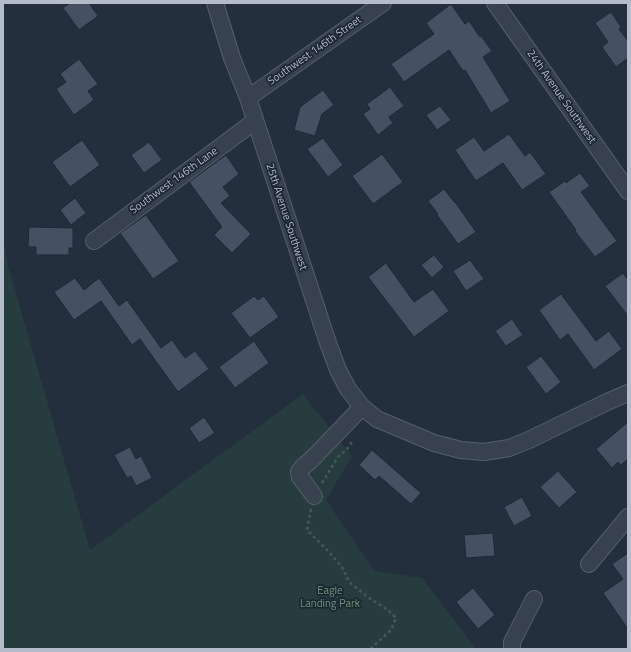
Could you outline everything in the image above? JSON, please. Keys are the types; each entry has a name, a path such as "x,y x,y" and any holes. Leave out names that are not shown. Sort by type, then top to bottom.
{"street":[{"name":"25th Avenue Southwest","path":"215,3 232,58 248,98 327,340 338,370 348,389 362,407 377,419 434,443 461,450 484,452 509,448 530,440 628,393"},
{"name":"Southwest 146th Street","path":"248,98 383,3"},
{"name":"24th Avenue Southwest","path":"495,3 628,192"},
{"name":"Southwest 146th Lane","path":"94,241 255,121"},
{"path":"305,484 299,472 362,407"},
{"path":"589,564 628,517"},
{"path":"512,649 512,642 534,599"}],"path":[{"path":"354,439 347,449 305,484 307,530 328,550 342,567 349,582 369,598 388,610 396,618 391,630 370,649"}],"green space":[{"name":"Eagle Landing Park","path":"3,241 9,269 90,550 303,394 352,456 326,500 374,571 422,578 476,649 3,649"}],"building":[{"path":"70,3 89,3 98,16 79,30 63,8"},
{"path":"451,4 465,24 469,21 492,51 483,57 510,101 491,113 465,70 463,71 449,50 404,82 391,64 434,34 426,23"},
{"path":"611,12 621,27 619,29 628,41 628,58 616,67 602,47 608,42 595,23"},
{"path":"79,59 98,84 88,91 94,100 74,115 56,89 66,82 60,74"},
{"path":"390,87 404,106 389,117 393,123 378,135 363,114 370,109 367,104"},
{"path":"323,90 334,105 322,114 315,136 294,130 300,107"},
{"path":"440,106 451,120 437,130 426,115"},
{"path":"509,134 525,156 530,152 546,174 522,190 503,163 476,181 455,150 474,137 484,151"},
{"path":"323,138 343,165 328,177 307,149"},
{"path":"82,140 100,165 70,187 52,162"},
{"path":"149,142 162,160 144,173 131,155"},
{"path":"382,154 403,182 373,204 352,176"},
{"path":"226,155 239,174 223,187 230,196 221,203 251,234 232,253 214,235 222,227 189,182"},
{"path":"580,173 590,186 581,192 617,241 595,257 575,231 576,230 549,192 565,181 566,183"},
{"path":"444,189 476,232 458,244 428,201"},
{"path":"75,198 86,213 71,225 60,210"},
{"path":"146,215 179,261 153,279 120,233"},
{"path":"29,227 73,228 73,248 69,248 69,255 36,255 36,247 28,247"},
{"path":"434,255 444,267 432,278 421,265"},
{"path":"470,260 484,279 466,291 453,271"},
{"path":"386,263 414,302 433,289 449,311 414,337 368,277"},
{"path":"623,273 628,280 628,316 605,286"},
{"path":"75,278 84,290 99,278 119,306 127,300 161,348 172,340 185,358 195,351 209,369 178,392 140,339 132,345 101,301 74,320 54,292"},
{"path":"561,294 596,341 609,331 622,349 594,370 568,334 560,340 539,310"},
{"path":"254,296 258,300 264,296 279,317 250,338 231,313"},
{"path":"512,319 523,335 506,346 495,331"},
{"path":"254,341 269,363 235,388 219,367"},
{"path":"541,356 561,382 546,394 526,367"},
{"path":"204,417 215,433 199,443 189,428"},
{"path":"628,422 628,459 621,465 618,462 612,468 596,449"},
{"path":"130,447 136,459 141,456 152,478 136,486 131,476 127,478 114,455"},
{"path":"372,450 421,493 411,504 379,476 375,480 359,465"},
{"path":"558,471 577,492 559,508 540,487"},
{"path":"522,497 532,516 514,526 504,507"},
{"path":"493,533 495,556 466,558 464,535"},
{"path":"628,553 628,629 603,593 623,579 612,564"},
{"path":"473,588 495,615 478,629 456,602"}]}
